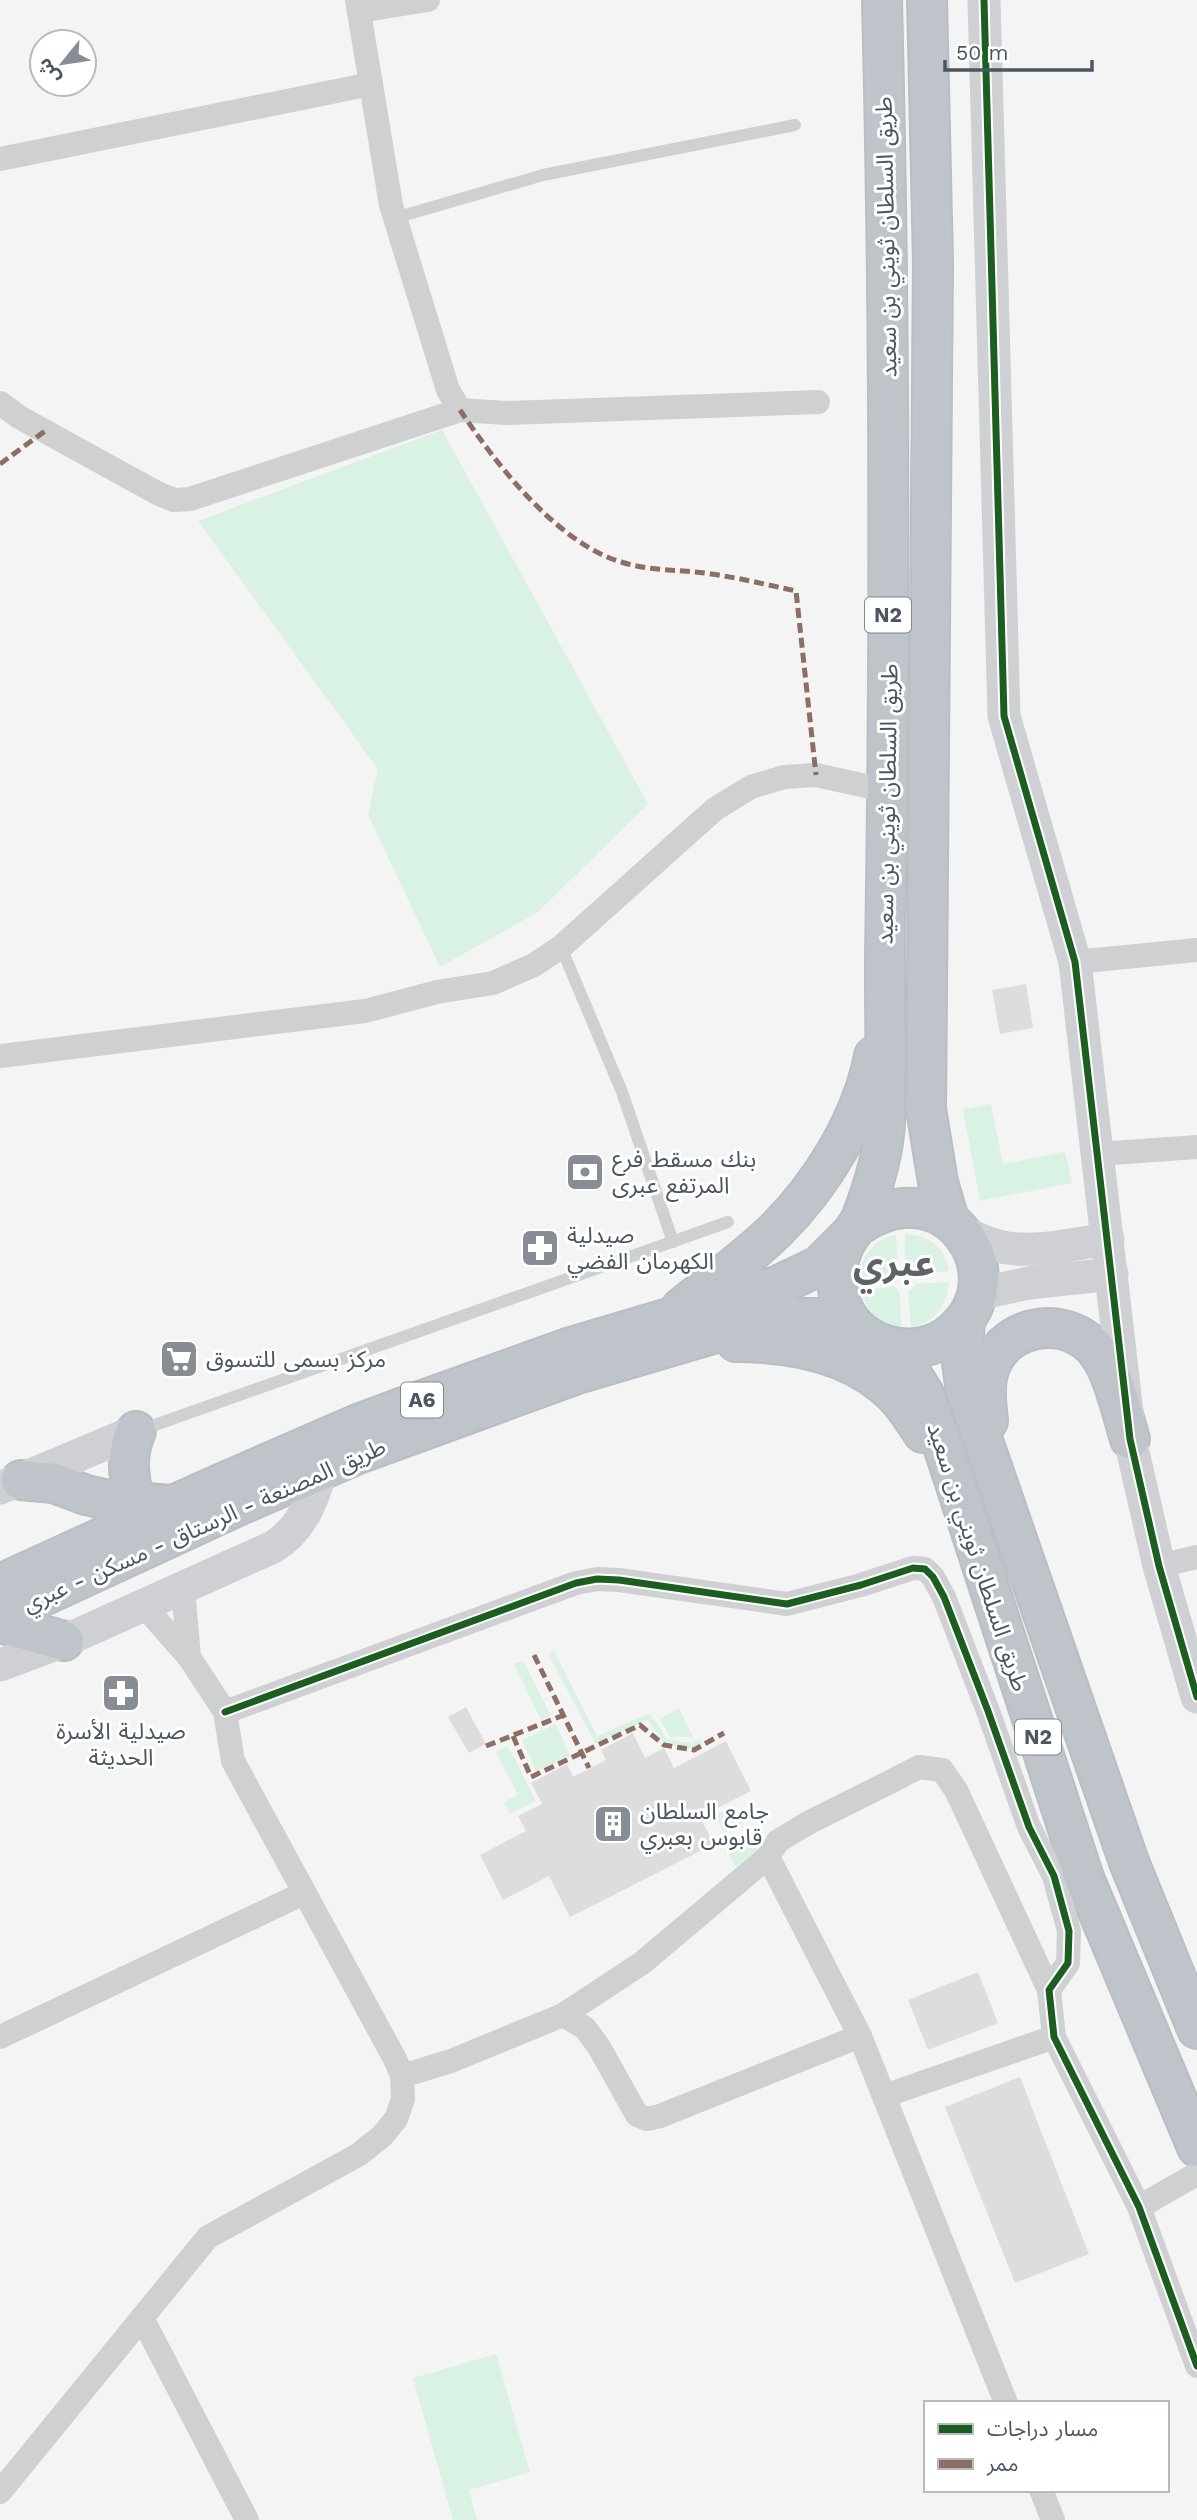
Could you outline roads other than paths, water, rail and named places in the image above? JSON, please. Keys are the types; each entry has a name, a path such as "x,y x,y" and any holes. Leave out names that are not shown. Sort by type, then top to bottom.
{"highway":[{"name":"طريق السلطان ثويني بن سعيد","path":"853,1231 874,1183 884,1128 889,791 888,221 882,0"},
{"name":"طريق السلطان ثويني بن سعيد","path":"928,0 933,263 926,1108 937,1182 955,1226"},
{"path":"671,1332 776,1229 808,1193 840,1144 870,1072 885,964"},
{"path":"853,1231 874,1214 912,1206 932,1211 955,1226"},
{"name":"N2","path":"955,1226 970,1245 976,1261 978,1278 971,1307"},
{"name":"N2","path":"853,1231 838,1258 836,1280 840,1303 860,1331"},
{"name":"طريق المصنعة - الرستاق - مسكن - عبري","path":"0,1616 321,1470 580,1373 794,1279 832,1256 853,1231"},
{"name":"طريق السلطان ثويني بن سعيد","path":"971,1307 962,1363 965,1392 1129,1862 1197,2029"},
{"path":"860,1331 885,1346 921,1348 938,1343 953,1333 971,1307"},
{"name":"طريق المصنعة - الرستاق - مسكن - عبري","path":"0,1584 358,1424 568,1348 782,1318 820,1318 860,1331"},
{"path":"993,1472 986,1381 991,1363 1002,1348 1016,1336 1033,1329 1052,1327 1072,1332 1095,1349 1109,1374 1130,1439"},
{"name":"طريق السلطان ثويني بن سعيد","path":"860,1331 907,1367 924,1394 1084,1878 1197,2147"},
{"path":"671,1332 738,1342 789,1345 832,1355 857,1368 897,1398 926,1437 972,1538"},
{"path":"134,1502 128,1456 136,1431"},
{"path":"10,1484 54,1483 98,1498 173,1506"},
{"path":"0,1623 64,1641"}],"street":[{"path":"428,0 358,5 391,205 448,390 460,410"},
{"path":"984,0 1004,716 1075,962 1130,1439 1159,1566 1197,1697"},
{"path":"0,159 371,84"},
{"path":"0,403 19,416 174,500 190,499 460,410 506,414 818,402"},
{"path":"0,1056 238,1025 312,1019 386,1007 424,995 494,983 534,965 561,947 715,809 751,787 784,777 816,775 889,791"},
{"path":"1075,962 1197,950"},
{"path":"1098,1154 1197,1147"},
{"path":"955,1226 993,1245 1008,1248 1028,1249 1108,1239"},
{"path":"971,1307 1029,1283 1112,1274"},
{"path":"10,1484 136,1431"},
{"path":"0,1665 64,1641 273,1547 288,1536 307,1509 315,1493 321,1470"},
{"path":"1159,1566 1197,1557"},
{"path":"225,1712 576,1583 597,1579 619,1580 788,1604 861,1585 914,1567 925,1569 933,1577 944,1597 1029,1827 1054,1876 1069,1931 1068,1963 1049,1990"},
{"path":"183,1589 189,1657"},
{"path":"0,2492 208,2237 358,2155 382,2136 396,2119 403,2099 402,2076 233,1761 225,1712 189,1657 144,1606"},
{"path":"402,2076 451,2061 563,2015 642,1963 768,1857 778,1841 919,1767 942,1770 961,1800 1049,1990 1054,2038 1139,2207 1197,2366"},
{"path":"768,1857 860,2036 1005,2401"},
{"path":"0,2036 304,1893"},
{"path":"563,2015 585,2028 637,2115 647,2119 860,2036"},
{"path":"884,2096 1054,2038"},
{"path":"1139,2207 1197,2174"},
{"path":"142,2318 247,2520"},
{"path":"1042,2492 1053,2520"}],"lane":[{"path":"395,218 544,175 794,125"},
{"path":"561,947 622,1092 673,1241"},
{"path":"136,1431 728,1222"}],"place":[{"name":"بنك مسقط فرع المرتفع عبرى","path":"585,1172"},
{"name":"صيدلية الكهرمان الفضي","path":"540,1248"},
{"name":"مركز بسمى للتسوق","path":"179,1359"},
{"name":"صيدلية الأسرة الحديثة","path":"121,1693"},
{"name":"جامع السلطان قابوس بعبري","path":"613,1824"}],"district":[{"name":"عبري","path":"894,1263"}]}
